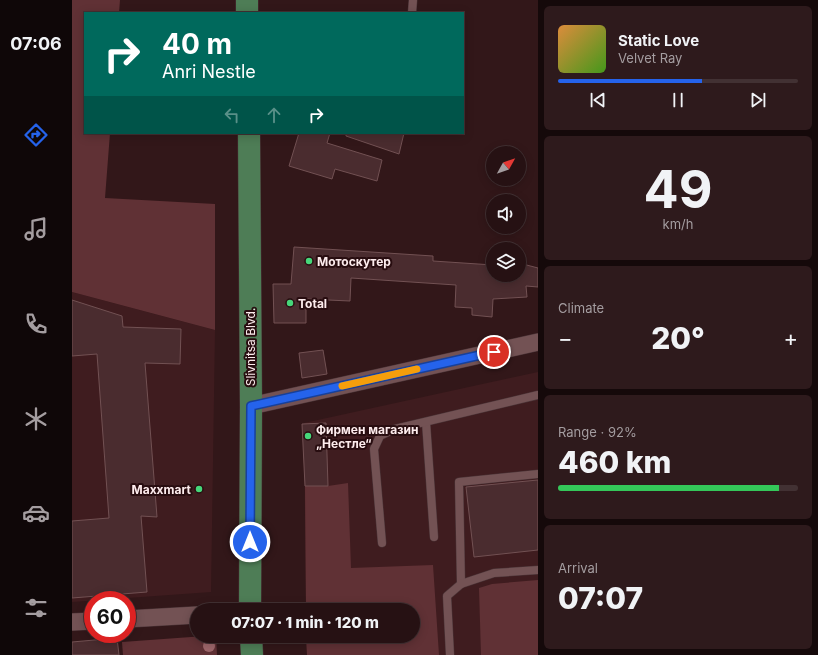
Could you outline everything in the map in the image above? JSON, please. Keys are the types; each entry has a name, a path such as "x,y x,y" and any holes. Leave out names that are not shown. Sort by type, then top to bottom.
{"main road":[{"path":"247,0 247,12"},
{"name":"Slivnitsa Blvd.","path":"249,134 251,406 250,603"},
{"path":"251,643 252,655"}],"street":[{"path":"251,406 538,342"},
{"path":"136,618 190,615"},
{"path":"72,622 84,621"}],"lane":[{"path":"412,12 413,0"},
{"path":"382,543 374,449 380,436 395,429 538,395"},
{"path":"426,422 434,537"},
{"path":"461,584 459,482 538,474"},
{"path":"450,655 447,596 461,584 494,574 538,570"}],"shaded area":[{"path":"72,0 120,0 119,12 84,12 84,134 110,134 105,198 215,204 215,330 72,292"},
{"path":"72,292 215,330 211,592 136,597 136,591 84,591 84,601 72,602"},
{"path":"538,372 538,655 307,655 306,643 420,643 420,603 306,603 304,423"},
{"path":"348,483 351,568 433,565 439,655 307,655 306,643 420,643 420,603 306,603 305,486 328,486"},
{"path":"538,580 538,655 481,655 479,588 492,584"},
{"path":"190,637 190,643 216,643 217,655 123,655 122,643 136,643 136,641"}],"building":[{"path":"299,134 330,134 327,143 382,160 377,181 335,169 332,179 289,166"},
{"path":"346,134 404,134 399,154 346,136"},
{"path":"294,247 433,256 433,261 486,265 486,282 526,282 526,265 538,268 538,287 526,286 527,297 493,299 492,317 472,315 472,308 455,307 456,285 351,278 350,301 306,299 306,323 274,323 273,284 291,284"},
{"path":"72,300 122,316 123,327 181,329 180,364 145,363 157,517 141,516 147,592 84,591 84,597 72,598 72,521 109,518 97,354 72,356"},
{"path":"323,350 327,374 302,378 299,353"},
{"path":"326,423 328,486 305,486 302,424"},
{"path":"538,480 538,550 474,557 466,487"},
{"path":"84,641 84,643 118,643 119,655 72,655 72,642"}],"slow traffic":[{"path":"342,386 417,369"}],"place":[{"name":"Мотоскутер","path":"309,261"},
{"name":"Total","path":"290,303"},
{"name":"Фирмен магазин „Нестле“","path":"308,436"},
{"name":"Maxxmart","path":"199,489"}],"route":[{"path":"250,542 251,406 494,352"}]}
